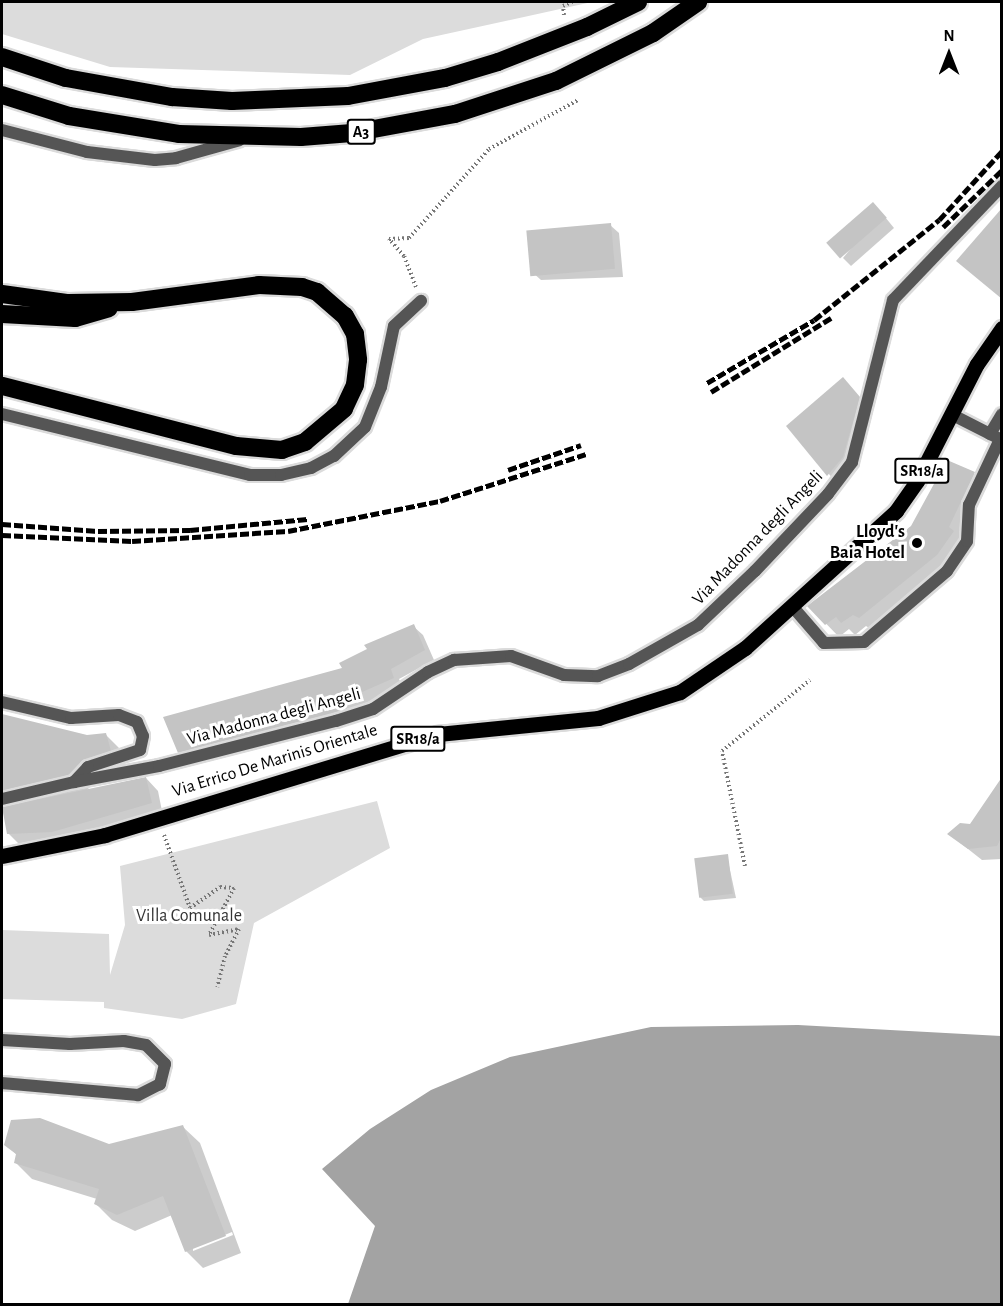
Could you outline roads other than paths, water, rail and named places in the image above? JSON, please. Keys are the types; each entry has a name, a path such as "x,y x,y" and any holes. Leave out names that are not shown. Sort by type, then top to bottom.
{"highway":[{"name":"A3","path":"2,57 66,78 172,97 243,101 348,96 445,78 498,62 587,27 638,2"},
{"name":"A3","path":"2,95 121,127 250,137 352,133 455,114 556,81 612,56 698,2"},
{"path":"2,294 52,303 132,302 259,285 286,285 318,292 345,316 355,334 355,385 344,409 325,429 305,442 282,450 236,446 2,386"},
{"path":"2,314 75,318 132,302"}],"main road":[{"name":"SR18/a","path":"951,414 1002,328"},
{"name":"Via Errico De Marinis Orientale","path":"2,856 49,849 438,734 598,718 633,709 680,692 704,678 792,606 896,512 917,482 951,414"}],"street":[{"path":"2,130 87,152 155,160 177,158 250,137"},
{"name":"Via Madonna degli Angeli","path":"2,799 204,756 355,715 373,709 428,672 454,660 511,656 564,675 598,676 629,664 698,625 755,571 828,494 852,462 893,300 1002,186"},
{"path":"2,414 250,475 281,475 310,468 334,456 365,427 381,387 394,326 421,301"},
{"path":"792,606 824,643 864,642 947,571 967,541 969,505 1000,439 951,414"},
{"path":"990,434 1002,414"},
{"name":"Via Madonna degli Angeli","path":"2,702 71,718 119,715 136,722 143,736 140,750 88,767 74,782"},
{"path":"2,1040 70,1044 124,1041 146,1045 165,1064 160,1084 138,1095 2,1083"}],"railway":[{"path":"707,383 814,320 939,220 1002,151"},
{"path":"943,227 1002,170"},
{"path":"711,392 831,318"},
{"path":"508,470 581,445"},
{"path":"2,535 132,541 288,531 440,501 586,454"},
{"path":"2,524 98,531 190,530 307,519"}],"place":[{"name":"Lloyd's Baia Hotel","path":"917,543"}],"park label":[{"name":"Villa Comunale","path":"189,916"}]}
